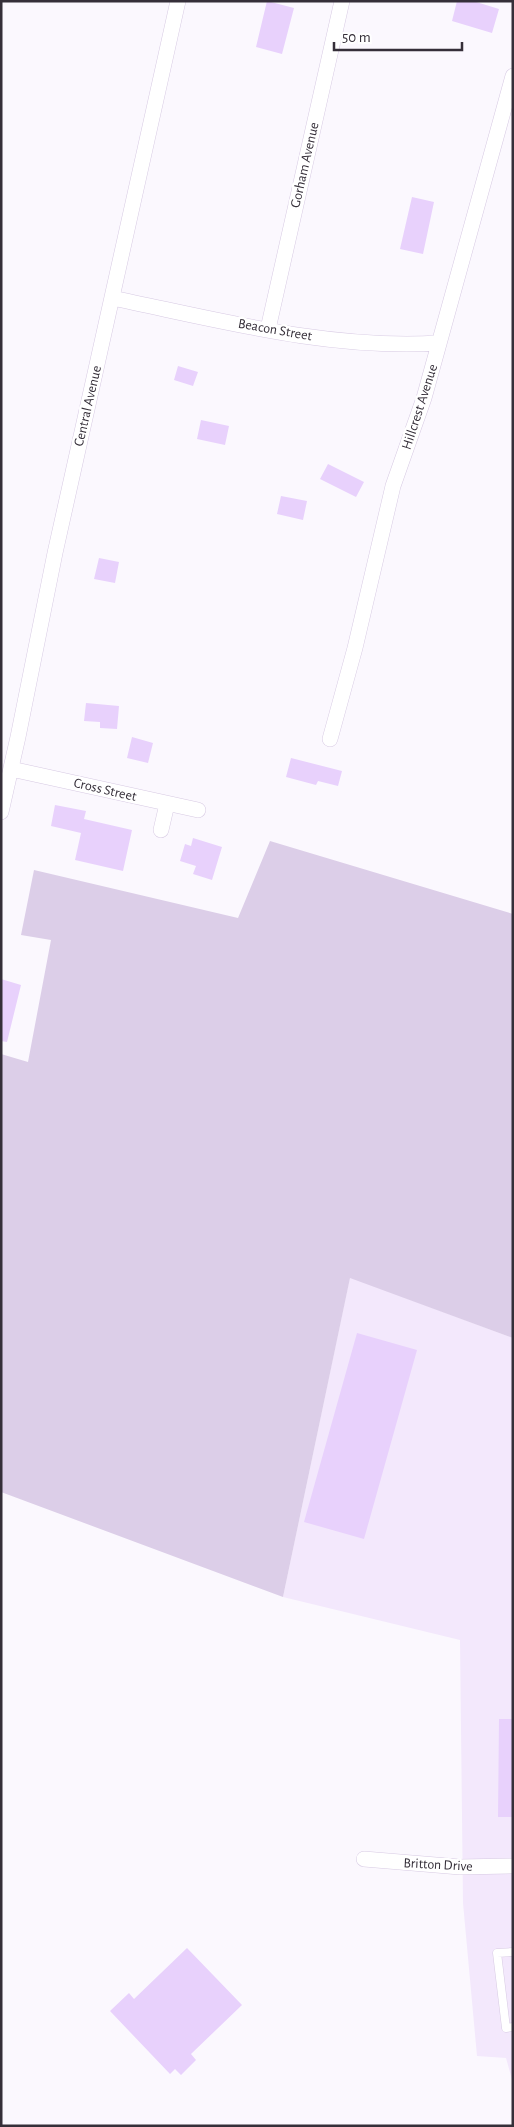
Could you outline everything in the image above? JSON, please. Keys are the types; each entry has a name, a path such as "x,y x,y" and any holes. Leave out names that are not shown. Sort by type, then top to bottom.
{"street":[{"name":"Central Avenue","path":"1,812 6,768 178,1"},
{"name":"Gorham Avenue","path":"268,329 342,1"},
{"name":"Hillcrest Avenue","path":"330,739 355,648 392,491 419,415 513,76"},
{"name":"Beacon Street","path":"112,298 268,329 382,344 439,343"},
{"name":"Cross Street","path":"6,768 198,810"},
{"path":"161,830 167,804"},
{"name":"Britton Drive","path":"364,1859 460,1867 513,1866"}],"lane":[{"path":"513,1952 497,1953 506,2028 513,2027"}],"shaded area":[{"path":"270,841 513,914 513,1338 350,1278 283,1597 1,1492 1,1054 28,1062 51,940 21,935 34,870 238,918"},
{"path":"350,1277 513,1338 513,2083 506,2058 477,2056 463,1903 460,1640 283,1597"}],"building":[{"path":"267,1 294,8 282,54 256,47"},
{"path":"457,1 473,1 499,9 492,33 452,21"},
{"path":"412,197 434,202 423,254 400,249"},
{"path":"178,366 198,372 193,386 174,380"},
{"path":"201,420 229,426 225,445 197,439"},
{"path":"328,464 364,482 356,497 320,479"},
{"path":"281,496 307,501 303,520 277,514"},
{"path":"99,558 119,562 115,583 94,579"},
{"path":"86,703 119,706 117,729 100,728 100,722 84,721"},
{"path":"132,737 153,743 148,763 127,758"},
{"path":"291,758 342,771 338,786 318,781 316,785 286,777"},
{"path":"55,805 86,811 84,819 132,830 123,871 75,860 81,833 51,826"},
{"path":"193,838 222,847 212,880 193,874 196,866 180,861 185,844 191,846"},
{"path":"1,979 21,985 7,1042 1,1041"},
{"path":"357,1333 417,1350 364,1539 304,1522"},
{"path":"499,1719 513,1719 513,1817 498,1817"},
{"path":"187,1948 242,2005 191,2054 196,2060 181,2075 175,2069 170,2074 110,2011 129,1993 134,1999"}]}
